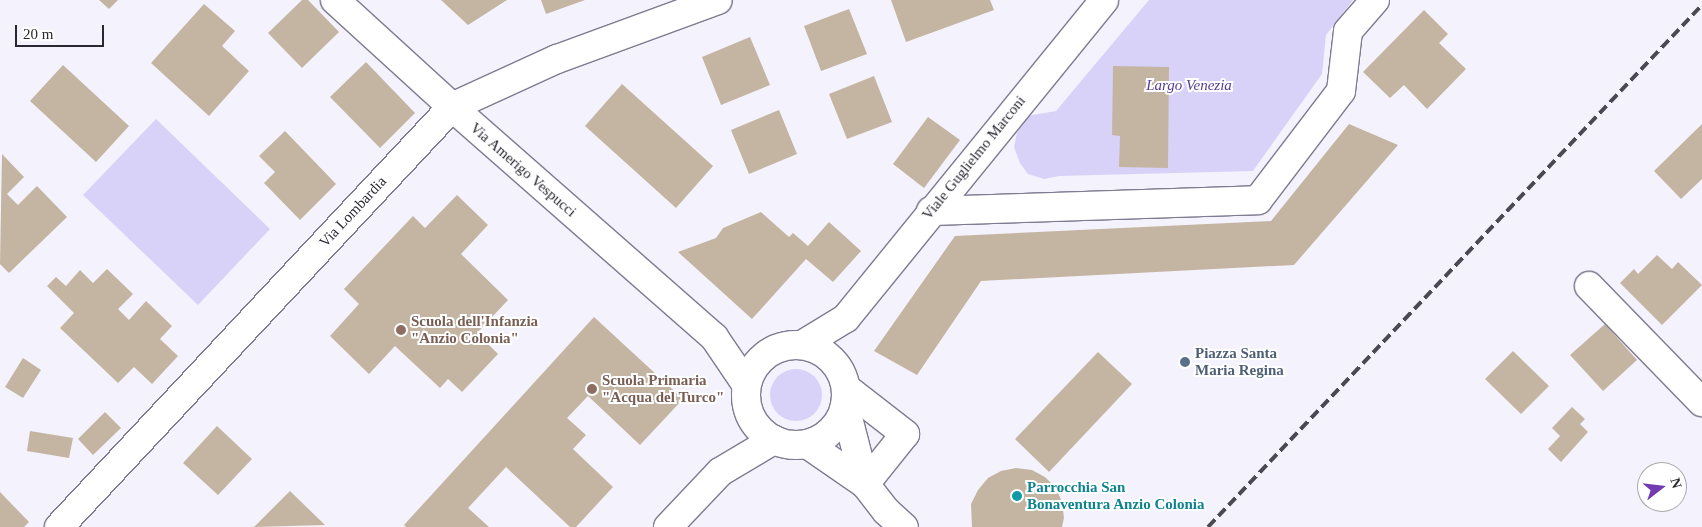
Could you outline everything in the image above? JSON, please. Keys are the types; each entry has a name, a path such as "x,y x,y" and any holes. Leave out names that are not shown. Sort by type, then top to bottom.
{"street":[{"name":"Via Amerigo Vespucci","path":"335,0 452,107 714,337 746,384"},
{"name":"Via Lombardia","path":"58,527 452,107 557,58 718,0"},
{"name":"Viale Guglielmo Marconi","path":"802,344 846,318 1104,0"},
{"path":"931,211 1258,200 1341,91 1348,31 1375,0"},
{"path":"1589,286 1702,402"},
{"name":"Viale Guglielmo Marconi","path":"835,363 846,318"},
{"name":"Via Amerigo Vespucci","path":"714,337 772,350"},
{"path":"845,397 840,419 832,430 821,439 807,444 790,445 774,440 755,425 749,414 746,400 746,384 756,364 772,350 787,345 802,344 826,354 835,363 845,397 865,484"},
{"path":"845,397 905,434 865,484"},
{"path":"720,472 749,414"},
{"path":"668,527 720,472 774,440"},
{"path":"807,444 865,484 891,522"}],"green space":[{"name":"Largo Venezia","path":"1149,0 1353,0 1326,35 1322,74 1253,171 1059,176 1044,179 1028,174 1020,163 1014,147 1017,133 1027,116 1056,111"},
{"path":"156,119 270,229 198,305 83,195"},
{"path":"791,369 801,369 815,376 822,390 822,400 815,414 801,421 791,421 781,417 774,410 770,400 770,390 774,380 781,373"}],"building":[{"path":"99,0 118,0 109,9"},
{"path":"302,0 308,0 339,32 302,68 268,33"},
{"path":"441,0 507,0 468,25"},
{"path":"541,0 585,0 546,14"},
{"path":"891,0 990,0 994,10 906,42"},
{"path":"204,4 235,31 222,46 249,71 209,116 151,63"},
{"path":"849,9 867,54 821,71 804,26"},
{"path":"1424,10 1448,34 1439,43 1466,69 1427,109 1404,85 1390,98 1363,72"},
{"path":"750,37 770,85 721,105 702,57"},
{"path":"366,62 415,113 380,148 330,97"},
{"path":"63,65 129,126 96,162 30,101"},
{"path":"1113,66 1169,67 1168,168 1119,167 1120,136 1112,135"},
{"path":"874,76 892,122 847,139 829,94"},
{"path":"622,84 713,166 676,208 585,126"},
{"path":"779,110 797,154 749,174 731,130"},
{"path":"928,117 960,140 924,188 893,164"},
{"path":"1349,124 1398,145 1294,265 981,281 917,375 874,351 955,236 1271,221"},
{"path":"1702,124 1702,179 1681,199 1654,171"},
{"path":"285,131 336,184 300,220 264,183 275,172 259,156"},
{"path":"2,154 24,177 7,194 18,205 37,186 67,217 9,273 0,264"},
{"path":"457,195 488,225 461,254 508,300 477,333 498,354 462,392 448,379 440,388 395,346 369,374 330,336 359,304 344,289 413,216 425,228"},
{"path":"761,212 789,237 793,233 808,246 829,222 861,251 833,282 806,259 752,319 678,252 716,238 723,228"},
{"path":"1657,255 1672,269 1678,262 1702,285 1662,325 1620,283 1634,269 1638,274"},
{"path":"107,269 133,294 118,309 129,320 146,301 172,326 160,339 178,356 152,384 134,367 118,383 60,328 74,313 47,286 56,277 66,286 80,270 93,283"},
{"path":"594,317 683,399 640,445 588,396 567,418 586,435 573,449 613,487 576,527 570,527 506,467 468,508 489,527 406,527 404,525"},
{"path":"1605,324 1637,360 1603,391 1570,355"},
{"path":"1513,351 1549,386 1521,414 1485,379"},
{"path":"1098,352 1132,384 1049,472 1015,439"},
{"path":"23,358 41,370 23,398 5,387"},
{"path":"1572,407 1585,419 1580,424 1588,432 1561,462 1548,449 1560,436 1552,428"},
{"path":"105,412 121,428 93,455 78,439"},
{"path":"217,426 252,459 218,495 183,463"},
{"path":"30,431 73,438 69,458 27,451"},
{"name":"Parrocchia San Bonaventura Anzio Colonia","path":"1016,468 1032,470 1045,477 1056,488 1062,502 1064,518 1062,527 972,527 971,504 978,490 988,478 1001,471"},
{"path":"290,491 325,525 254,527"},
{"path":"0,492 29,522 24,527 0,527"}],"railway":[{"path":"1208,527 1702,5"}],"place":[{"name":"Scuola dell'Infanzia \"Anzio Colonia\"","path":"401,330"},
{"name":"Piazza Santa Maria Regina","path":"1185,362"},
{"name":"Scuola Primaria \"Acqua del Turco\"","path":"592,389"},
{"name":"Parrocchia San Bonaventura Anzio Colonia","path":"1017,496"}]}
